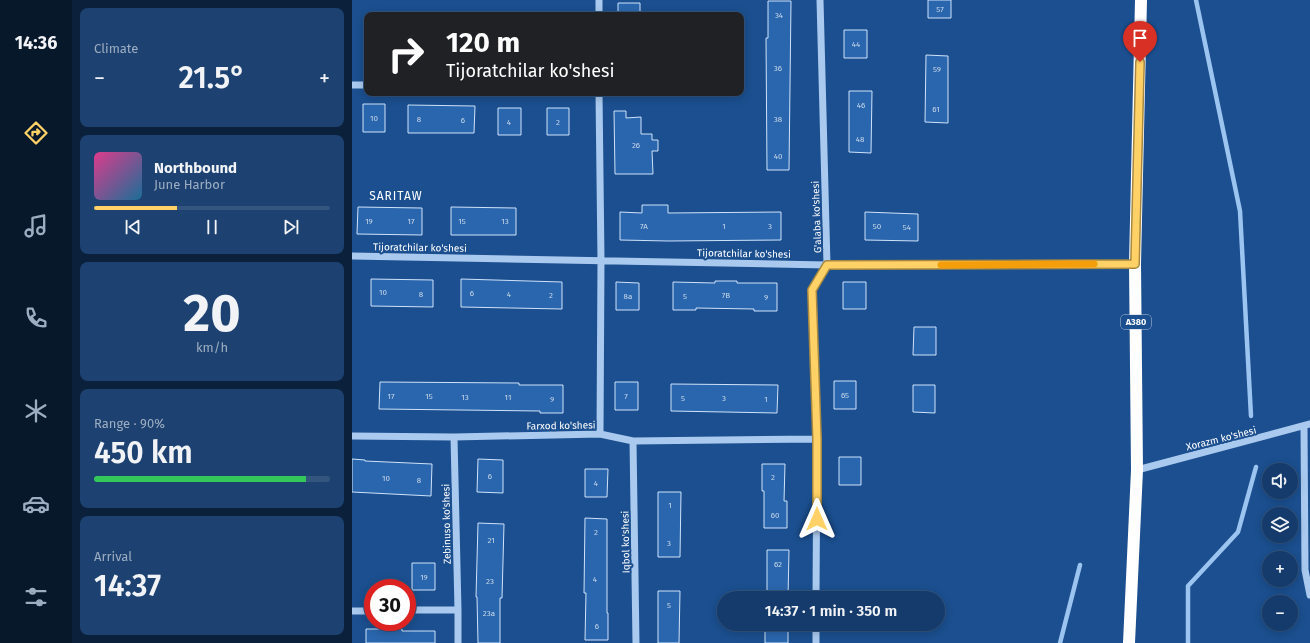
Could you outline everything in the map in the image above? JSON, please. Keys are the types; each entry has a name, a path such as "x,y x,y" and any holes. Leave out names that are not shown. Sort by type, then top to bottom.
{"highway":[{"name":"A380","path":"1129,643 1138,470 1135,264 1141,0"}],"street":[{"path":"599,0 599,12"},
{"name":"G'alaba ko'shesi","path":"816,591 817,439 812,290 827,265 820,0"},
{"path":"352,85 364,85"},
{"path":"599,96 601,260 600,434"},
{"name":"Tijoratchilar ko'shesi","path":"352,256 827,265 1135,264"},
{"path":"1307,426 1305,570 1310,595"},
{"name":"Xorazm ko'shesi","path":"1138,470 1307,426"},
{"name":"Farxod ko'shesi","path":"352,436 454,437 600,434 634,441 817,439"},
{"name":"Zebinuso ko'shesi","path":"454,437 458,643"},
{"name":"Iqbol ko'shesi","path":"634,441 636,643"},
{"path":"416,610 458,610"},
{"path":"352,611 364,611"},
{"path":"816,631 816,643"}],"building":[{"path":"928,0 951,0 951,18 928,18"},
{"path":"768,1 791,1 789,170 767,170 766,38 768,38"},
{"path":"618,3 640,3 640,12 618,12"},
{"path":"844,30 867,30 867,58 844,58"},
{"path":"926,55 948,56 948,123 925,122"},
{"path":"849,91 872,91 871,153 849,152"},
{"path":"363,104 385,104 385,132 363,132"},
{"path":"408,105 475,106 474,133 408,133"},
{"path":"498,108 521,108 521,135 498,135"},
{"path":"547,108 569,108 569,135 547,135"},
{"path":"614,111 626,111 626,118 641,117 641,134 652,134 652,140 658,140 658,151 652,151 653,174 615,174"},
{"path":"642,205 668,205 668,213 781,212 781,240 620,240 620,212 642,213"},
{"path":"358,207 422,208 422,235 357,234"},
{"path":"451,207 516,208 516,235 451,235"},
{"path":"865,212 918,214 918,241 865,240"},
{"path":"371,279 433,280 433,307 371,306"},
{"path":"461,279 562,282 562,309 461,307"},
{"path":"715,281 737,281 737,283 777,283 777,311 696,308 696,310 673,310 673,282 715,283"},
{"path":"616,282 639,283 639,310 616,310"},
{"path":"843,282 866,282 866,309 843,309"},
{"path":"914,327 936,327 936,355 913,355"},
{"path":"834,381 856,381 856,409 834,409"},
{"path":"380,382 519,383 519,385 563,385 563,413 540,413 540,411 379,409"},
{"path":"615,382 638,382 638,410 615,410"},
{"path":"671,384 778,385 777,413 671,411"},
{"path":"913,385 935,385 935,413 913,412"},
{"path":"839,457 861,457 861,485 839,485"},
{"path":"352,459 432,464 431,496 352,492"},
{"path":"478,459 503,460 503,493 477,492"},
{"path":"762,464 785,464 784,501 787,501 787,528 764,528"},
{"path":"585,469 608,469 607,497 585,497"},
{"path":"658,492 681,492 680,557 658,557"},
{"path":"585,518 607,519 608,640 585,640"},
{"path":"478,523 504,524 502,598 500,598 500,643 478,643 476,597"},
{"path":"767,550 789,550 788,591 767,591"},
{"path":"412,563 435,563 435,590 416,590 416,579 412,579"},
{"path":"658,591 680,591 679,643 658,643"},
{"path":"366,631 435,631 435,643 366,643"},
{"path":"765,631 788,631 788,643 765,643"}],"waterway":[{"path":"1196,0 1240,211 1251,416"},
{"path":"1188,643 1188,586 1238,532 1256,467"},
{"path":"1060,643 1080,565"}],"slow traffic":[{"path":"941,265 1094,264"}],"district":[{"name":"SARITAW","path":"396,196"}],"route":[{"path":"817,519 817,439 812,290 827,265 1135,264 1140,62"}]}
